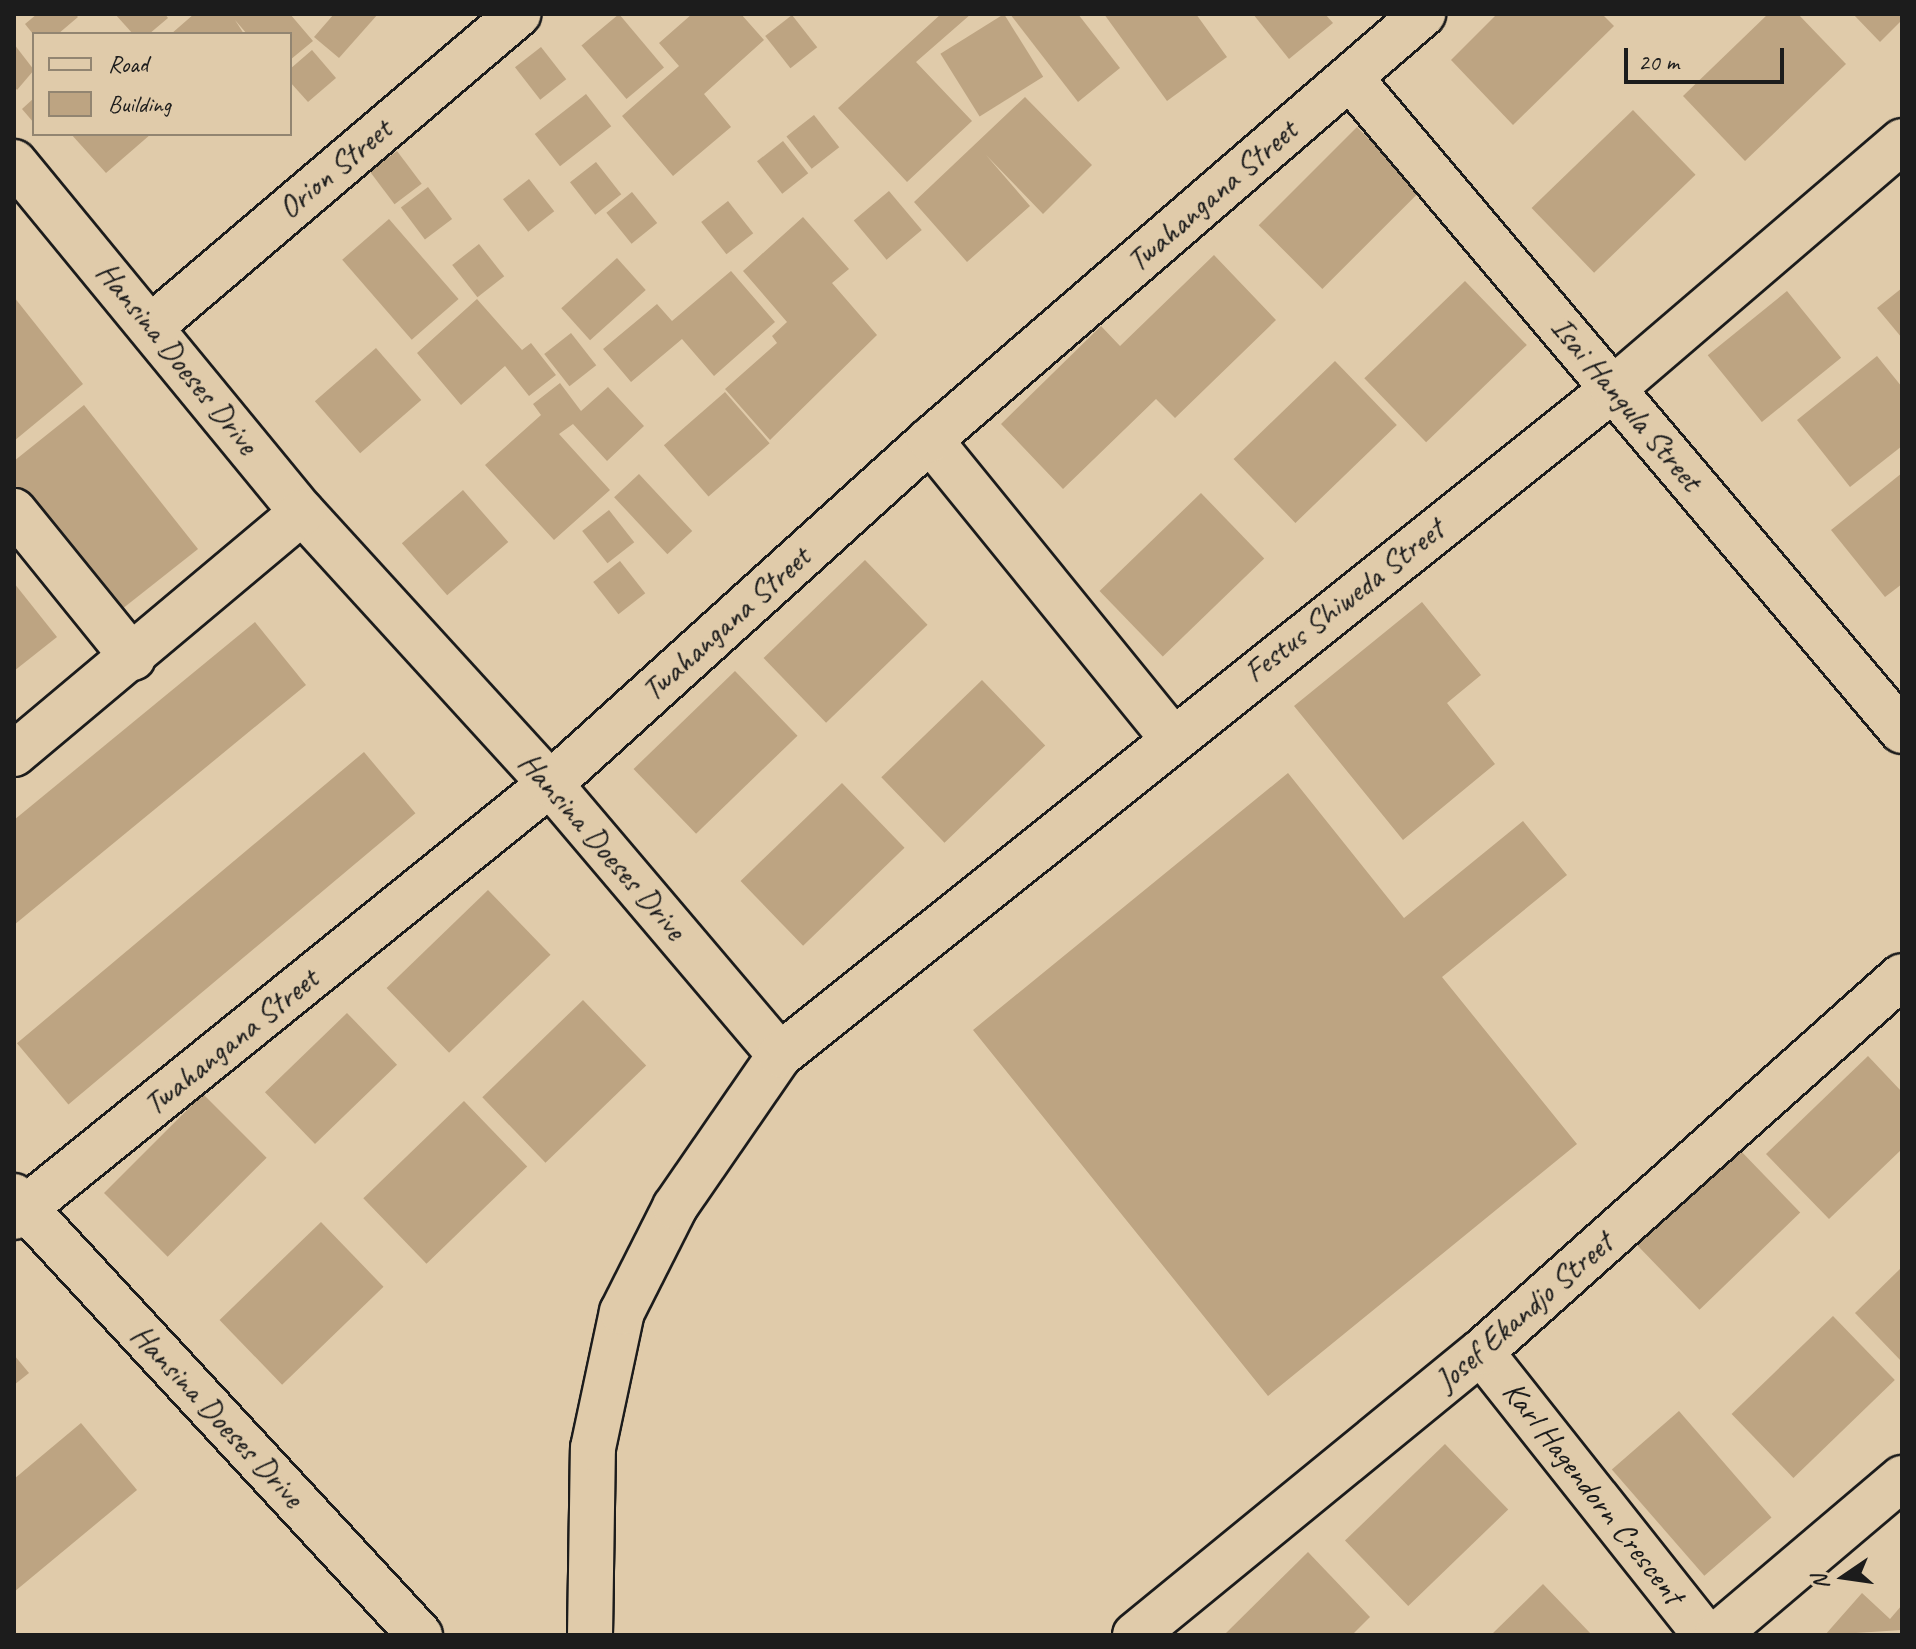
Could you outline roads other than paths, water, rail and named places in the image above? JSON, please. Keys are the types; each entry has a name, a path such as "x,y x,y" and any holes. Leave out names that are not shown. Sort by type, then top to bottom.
{"street":[{"name":"Orion Street","path":"153,325 518,14"},
{"name":"Twahangana Street","path":"17,1207 550,784 930,440 1423,14"},
{"name":"Isai Hangula Street","path":"1350,78 1902,731"},
{"name":"Festus Shiweda Street","path":"780,1055 1171,737 1613,389 1902,141"},
{"name":"Hansina Doeses Drive","path":"14,162 153,325 302,512 550,784 780,1055"},
{"path":"930,440 1171,737"},
{"path":"14,511 133,658"},
{"path":"14,754 133,658 302,512"},
{"name":"Josef Ekandjo Street","path":"1135,1635 1481,1352 1902,976"},
{"path":"590,1635 593,1448 622,1312 675,1207 780,1055"},
{"name":"Hansina Doeses Drive","path":"17,1207 420,1635"},
{"name":"Karl Hagendorn Crescent","path":"1481,1352 1705,1635"},
{"path":"1717,1635 1902,1478"}]}
